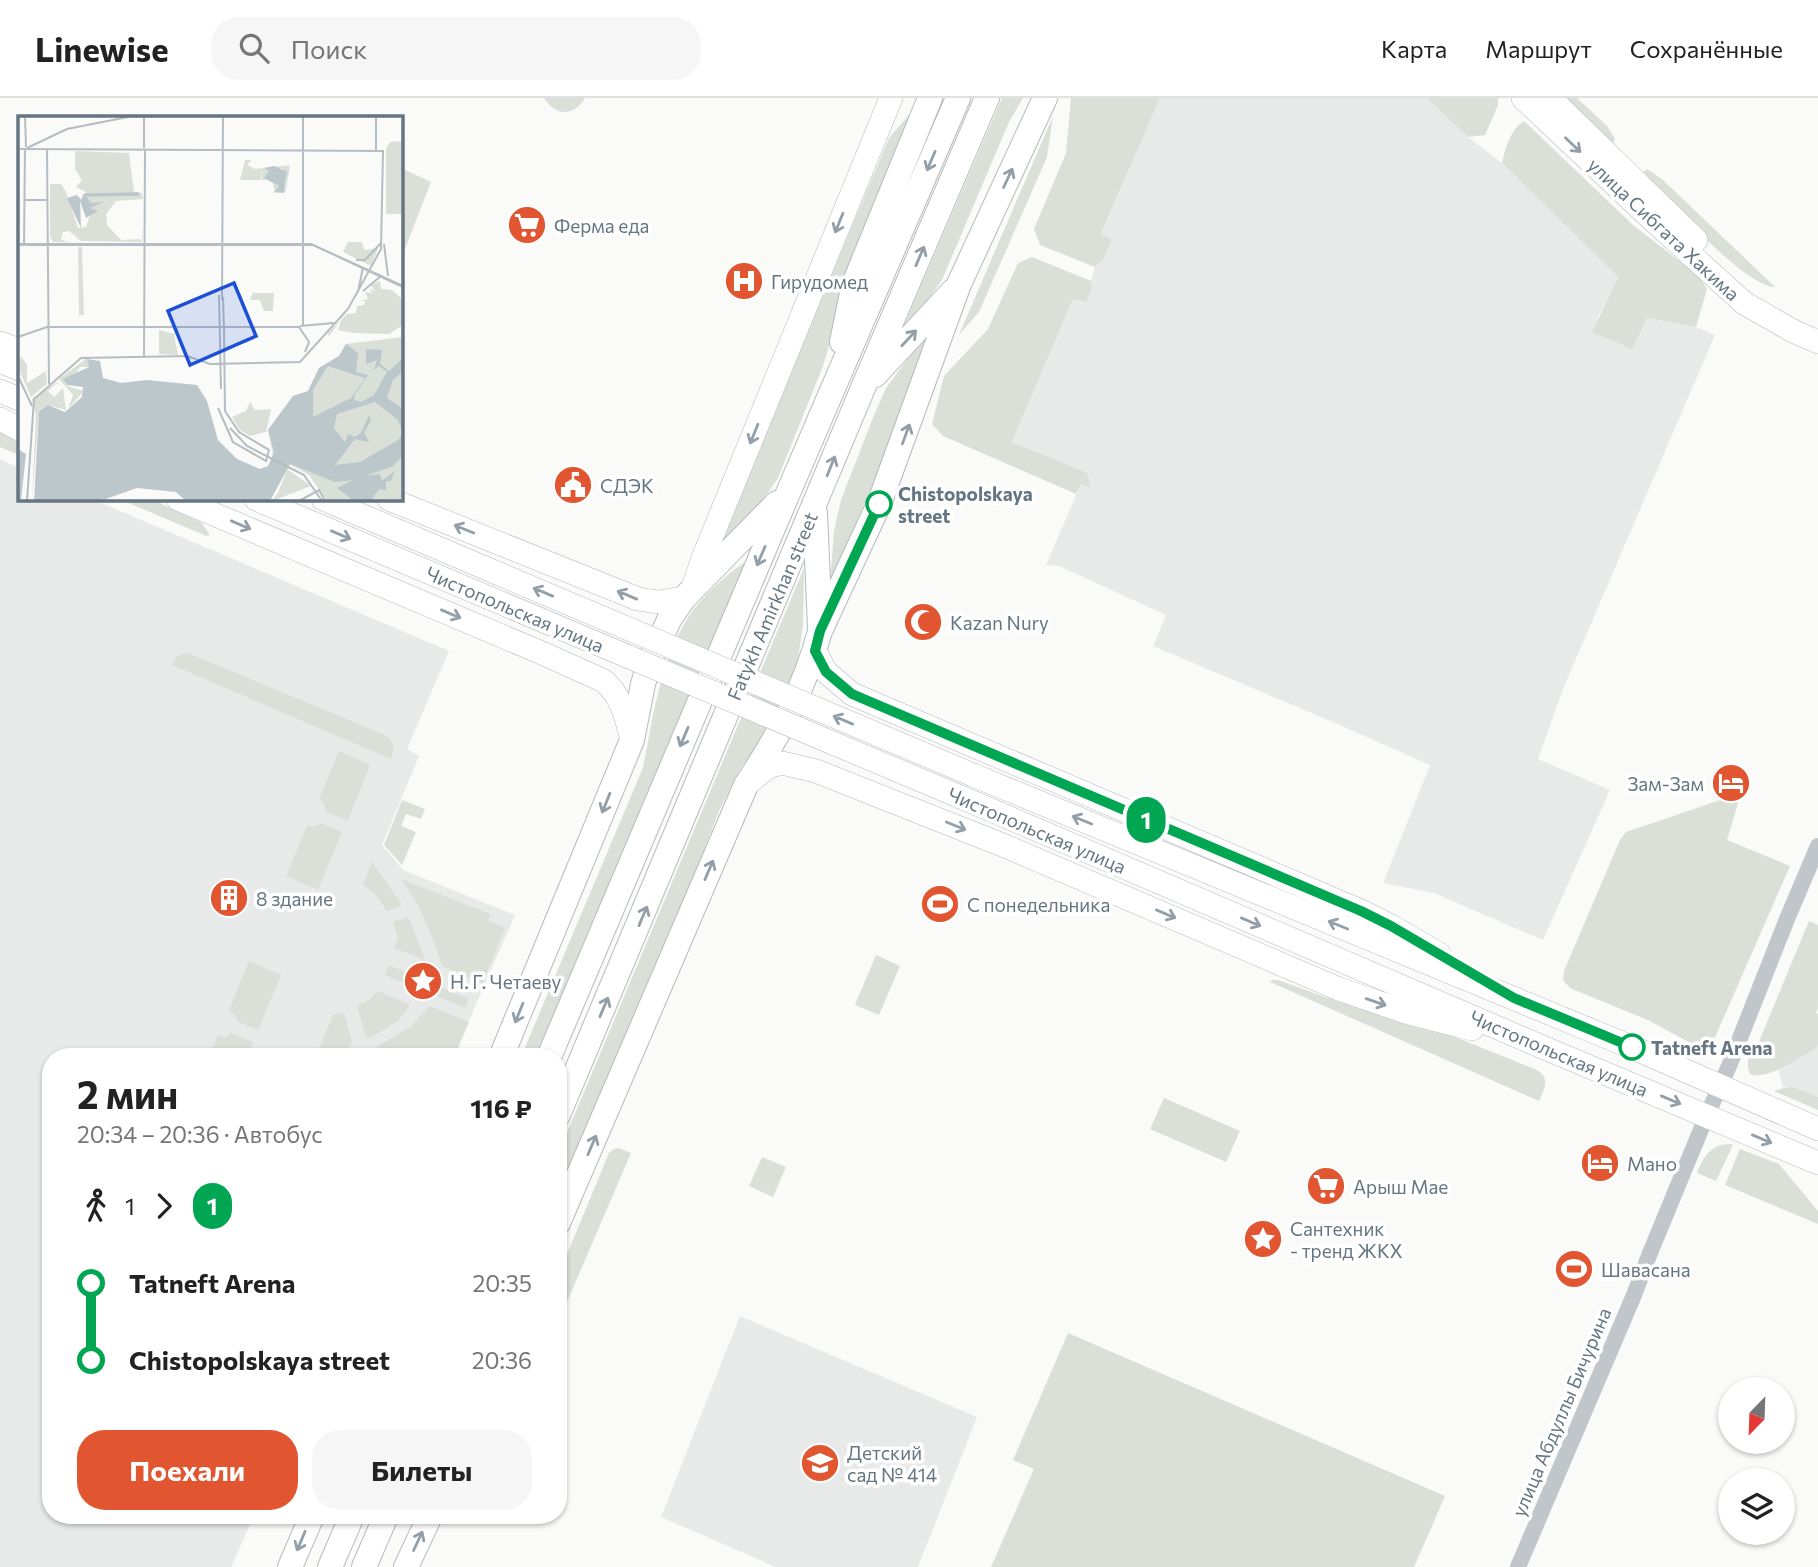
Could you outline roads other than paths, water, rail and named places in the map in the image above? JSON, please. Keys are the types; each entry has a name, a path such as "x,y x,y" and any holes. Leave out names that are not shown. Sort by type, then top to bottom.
{"main road":[{"path":"392,500 648,602 658,603 688,593 888,105 913,98"},
{"path":"833,391 854,284 930,98"},
{"name":"Fatykh Amirkhan street","path":"553,1048 958,98"},
{"name":"Fatykh Amirkhan street","path":"567,1094 863,388 988,98"},
{"path":"567,1201 746,785 797,699 818,641 879,504 959,284 1045,98"},
{"name":"улица Сибгата Хакима","path":"1523,98 1744,303 1818,342"},
{"path":"1550,98 1751,291 1818,325"},
{"path":"863,388 959,284"},
{"path":"0,343 18,351"},
{"path":"0,361 18,369"},
{"path":"0,391 18,399"},
{"path":"0,419 18,428"},
{"path":"505,1048 632,740 643,684 670,618 688,593 788,493"},
{"path":"180,500 604,681 612,688 623,706 632,740"},
{"name":"Чистопольская улица","path":"258,500 1818,1163"},
{"name":"Чистопольская улица","path":"325,500 973,775 1636,1049 1818,1129"},
{"path":"815,505 818,641 826,672 852,694 1361,911 1514,998"},
{"path":"542,653 568,647 582,629 586,606 572,572"},
{"path":"893,801 878,783 874,764 878,743 904,723 923,724"},
{"path":"746,785 768,767 782,763 816,771 1005,846 1339,989 1406,1012 1540,1046"},
{"path":"290,1567 309,1524"},
{"path":"330,1567 349,1524"},
{"path":"364,1567 383,1524"},
{"path":"406,1567 426,1524"}],"street":[{"name":"улица Абдуллы Бичурина","path":"1518,1567 1634,1295 1818,846"}],"place":[{"name":"Ферма еда","path":"527,225"},
{"name":"Гирудомед","path":"744,281"},
{"name":"СДЭК","path":"573,485"},
{"name":"Chistopolskaya street","path":"879,504"},
{"name":"Kazan Nury","path":"923,622"},
{"name":"Зам-Зам","path":"1731,783"},
{"name":"8 здание","path":"229,898"},
{"name":"С понедельника","path":"940,904"},
{"name":"Н. Г. Четаеву","path":"423,981"},
{"name":"Tatneft Arena","path":"1632,1047"},
{"name":"Мано","path":"1600,1163"},
{"name":"Арыш Мае","path":"1326,1186"},
{"name":"Сантехник - тренд ЖКХ","path":"1263,1239"},
{"name":"Шавасана","path":"1574,1269"},
{"name":"Детский сад № 414","path":"820,1463"}]}
